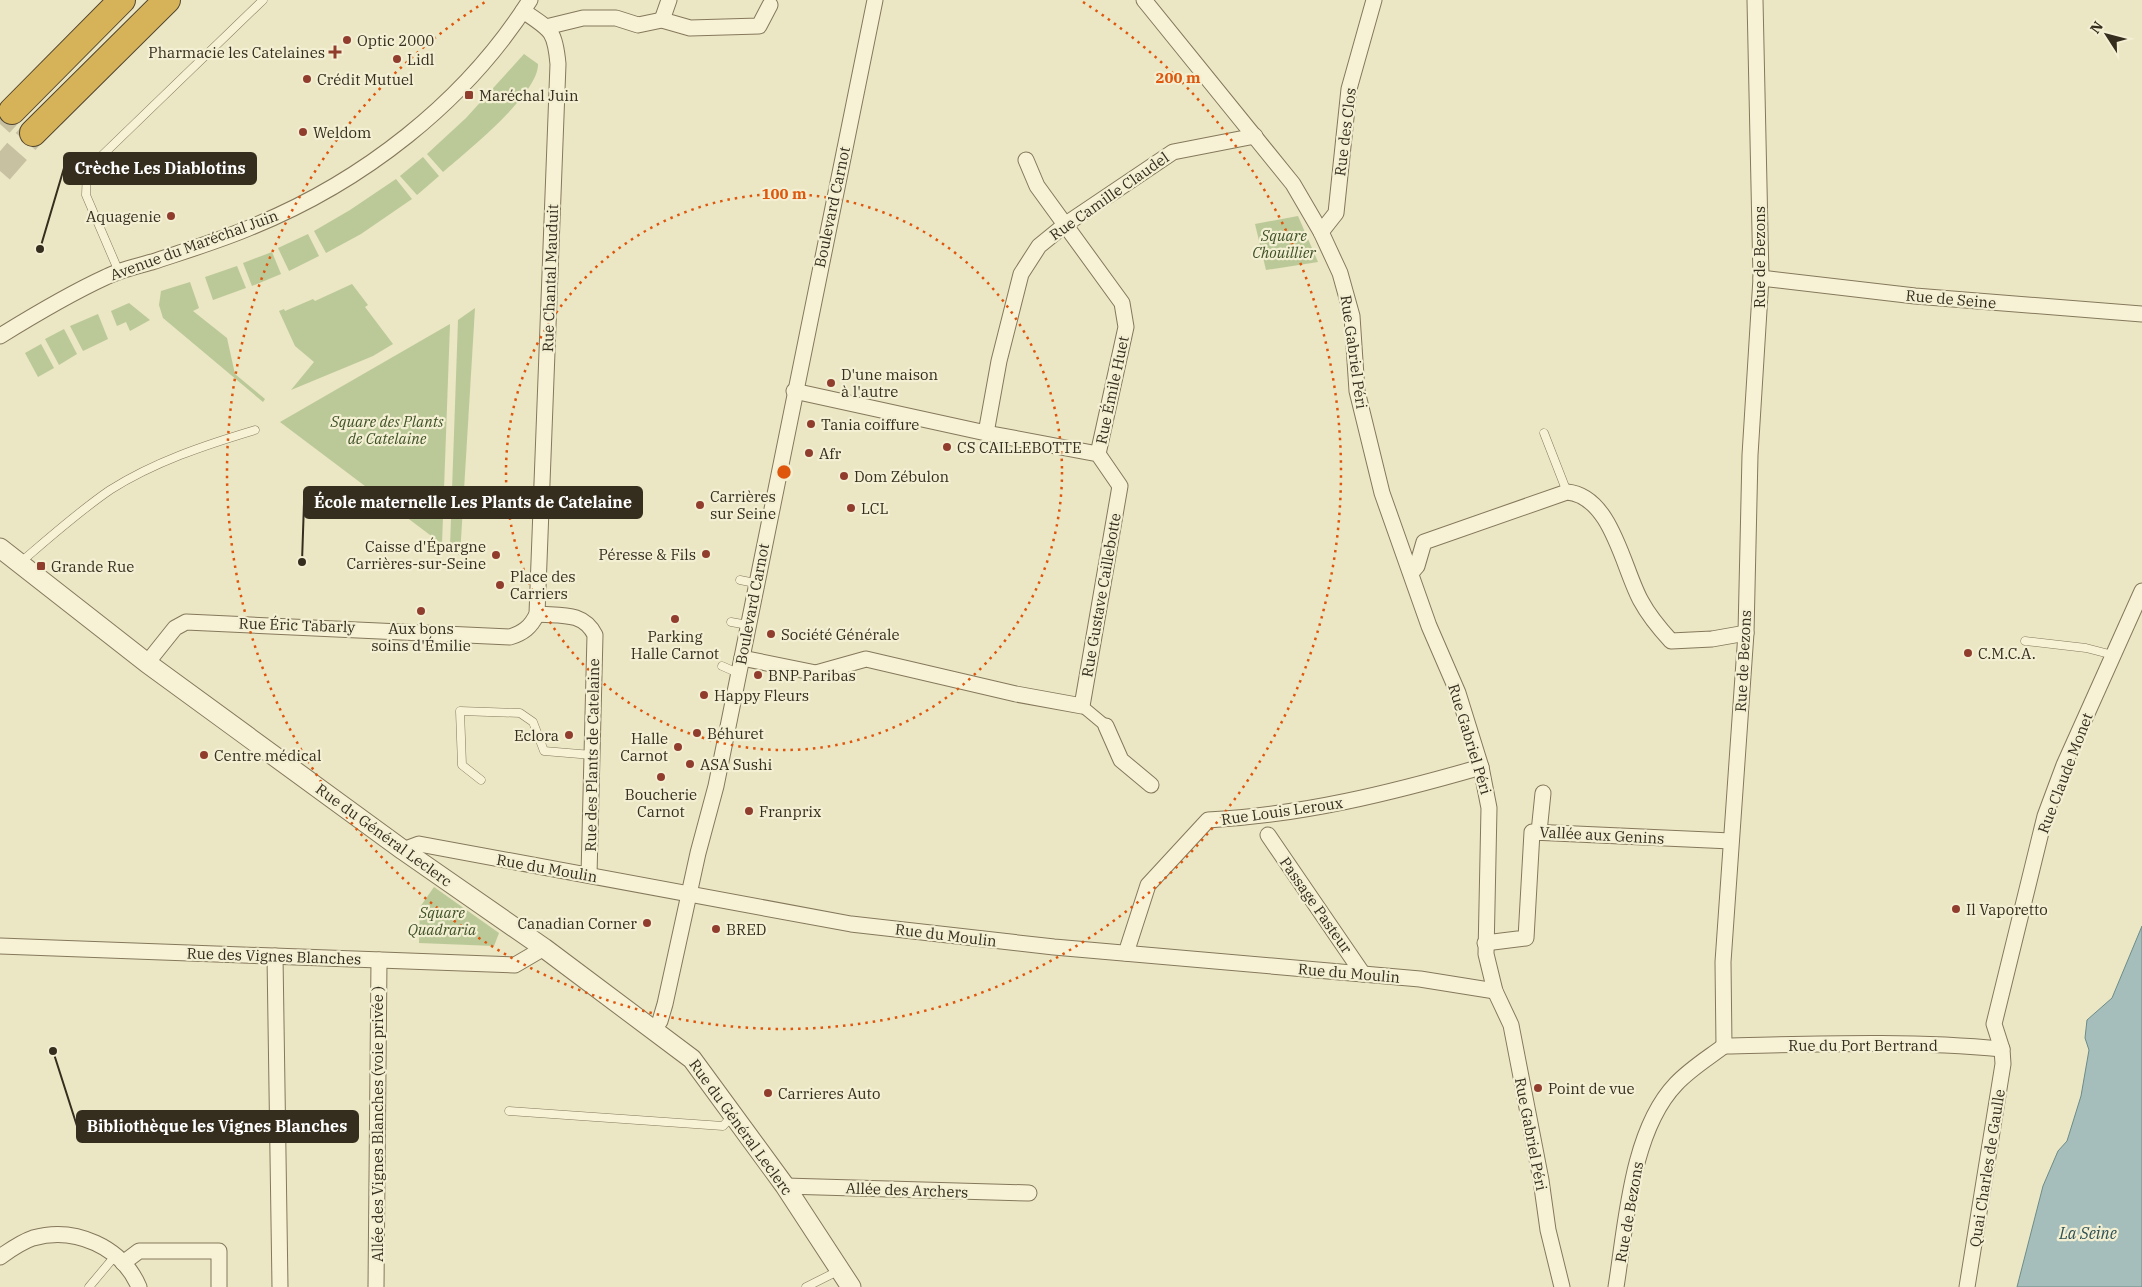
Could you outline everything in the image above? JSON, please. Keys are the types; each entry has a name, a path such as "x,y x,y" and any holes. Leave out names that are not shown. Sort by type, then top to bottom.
{"highway":[{"path":"12,111 122,0"},
{"path":"33,133 167,0"}],"street":[{"path":"662,20 669,0"},
{"name":"Boulevard Carnot","path":"654,1029 660,1021 665,1004 689,894 716,786 755,584 874,0"},
{"name":"Rue Gabriel Péri","path":"1144,0 1184,52 1293,184 1321,232 1340,273 1352,316 1357,391 1382,493 1430,626 1458,693 1481,767 1489,808 1485,942 1495,991 1511,1025 1542,1180 1548,1230 1562,1287"},
{"name":"Rue des Clos","path":"1321,232 1336,213 1349,89 1374,0"},
{"name":"Rue de Bezons","path":"1616,1287 1636,1162 1647,1134 1661,1104 1676,1084 1724,1046 1723,962 1746,633 1750,455 1761,278 1755,0"},
{"name":"Avenue du Maréchal Juin","path":"0,336 90,285 119,272 249,228 302,205 343,181 386,153 432,116 468,79 526,5"},
{"name":"Rue Chantal Mauduit","path":"526,5 556,40 558,64 537,614"},
{"path":"546,27 583,18 616,18 638,25 662,20 690,28 759,26 770,5"},
{"name":"Rue Camille Claudel","path":"986,433 999,361 1021,274 1039,246 1066,224 1173,152 1255,136"},
{"name":"Rue Émile Huet","path":"1026,160 1037,186 1122,303 1126,327 1098,454"},
{"name":"Rue de Seine","path":"1761,278 1915,296 2142,314"},
{"path":"794,391 986,433 1098,454"},
{"name":"Rue Gustave Caillebotte","path":"1082,706 1120,486 1098,454"},
{"path":"1411,573 1416,566 1424,542 1567,492 1585,498 1596,507 1625,561 1640,601 1671,641 1712,639 1746,633"},
{"name":"Rue du Général Leclerc","path":"0,548 147,663 403,850 544,948 692,1059 785,1186 852,1287"},
{"name":"Rue Claude Monet","path":"2002,1050 1994,1024 2045,816 2064,765 2142,591"},
{"name":"Rue Éric Tabarly","path":"147,663 175,628 186,622 510,637 528,628 537,614"},
{"name":"Rue des Plants de Catelaine","path":"537,614 579,618 590,625 595,635 589,875"},
{"path":"740,666 816,673 866,659 1016,694 1082,706 1106,726 1121,760 1150,785"},
{"name":"Rue Louis Leroux","path":"1126,953 1148,885 1208,820 1310,810 1403,790 1481,767"},
{"path":"1539,832 1543,793"},
{"name":"Vallée aux Genins","path":"1485,942 1526,938 1532,832 1732,841"},
{"name":"Passage Pasteur","path":"1268,835 1364,974"},
{"name":"Rue du Moulin","path":"403,850 419,844 839,922 1044,946 1420,979 1495,991"},
{"name":"Rue des Vignes Blanches","path":"0,946 515,965 544,948"},
{"path":"275,956 280,1287"},
{"name":"Allée des Vignes Blanches (voie privée )","path":"376,1287 379,960"},
{"name":"Rue du Port Bertrand","path":"1724,1046 1861,1044 1970,1046 2002,1050"},
{"name":"Quai Charles de Gaulle","path":"1967,1287 2003,1064 2002,1050"},
{"name":"Allée des Archers","path":"785,1186 1028,1194"},
{"path":"0,1257 32,1238 53,1234 72,1235 91,1240 119,1260 139,1287"},
{"path":"119,1260 139,1251 219,1251 219,1287"}],"lane":[{"path":"119,272 86,195 87,170 263,0"},
{"path":"19,563 75,516 111,490 149,468 188,452 255,430"},
{"path":"1544,433 1567,492"},
{"path":"740,580 755,584"},
{"path":"731,622 748,625"},
{"path":"2025,641 2086,648 2113,654"},
{"path":"722,666 740,666"},
{"path":"481,780 462,765 460,711 520,714 533,722 544,751 592,756"},
{"path":"509,1111 723,1126 733,1115"},
{"path":"89,1287 119,1260"},
{"path":"806,1287 840,1270"}],"green space":[{"path":"524,54 538,64 535,76 527,91 500,122 443,172 427,154 466,118"},
{"path":"423,157 439,176 417,195 400,176"},
{"path":"396,179 412,199 361,234 326,253 314,231 350,210"},
{"name":"Square Chouillier","path":"1298,216 1318,262 1266,270 1255,224"},
{"path":"308,234 319,256 289,271 278,248"},
{"path":"272,252 281,274 252,286 243,263"},
{"path":"237,266 246,288 213,300 205,277"},
{"path":"190,282 199,308 193,311 227,338 235,374 265,399 263,402 163,318 159,305 161,291"},
{"path":"352,284 368,305 365,307 393,344 373,356 291,390 314,362 295,346 279,311 284,309 285,311 313,299 315,301"},
{"path":"129,303 150,320 130,331 126,322 117,326 111,311"},
{"path":"475,308 460,556 450,547 458,320"},
{"path":"98,314 108,339 83,351 70,326"},
{"name":"Square des Plants de Catelaine","path":"450,324 442,544 280,422"},
{"path":"64,329 77,354 59,365 45,339"},
{"path":"41,344 54,368 38,377 25,353"},
{"name":"Square Quadraria","path":"434,887 499,933 494,946 419,943 420,907"}],"water":[{"name":"La Seine","path":"2142,926 2142,1287 2017,1287 2043,1186 2058,1151 2067,1141 2081,1096 2089,1050 2085,1038 2087,1020 2112,998"}],"tunnel":[{"path":"0,124 12,111"},
{"path":"0,171 33,133"}],"place":[{"name":"Optic 2000","path":"347,40"},
{"name":"Pharmacie les Catelaines","path":"335,52"},
{"name":"Lidl","path":"397,59"},
{"name":"Crédit Mutuel","path":"307,79"},
{"name":"Maréchal Juin","path":"469,95"},
{"name":"Weldom","path":"303,132"},
{"name":"Aquagenie","path":"171,216"},
{"name":"Crèche Les Diablotins","path":"40,249"},
{"name":"D'une maison à l'autre","path":"831,383"},
{"name":"Tania coiffure","path":"811,424"},
{"name":"CS CAILLEBOTTE","path":"947,447"},
{"name":"Afr","path":"809,453"},
{"name":"Dom Zébulon","path":"844,476"},
{"name":"Carrières sur Seine","path":"700,505"},
{"name":"LCL","path":"851,508"},
{"name":"Péresse & Fils","path":"706,554"},
{"name":"Caisse d'Épargne Carrières-sur-Seine","path":"496,555"},
{"name":"École maternelle Les Plants de Catelaine","path":"302,562"},
{"name":"Grande Rue","path":"41,566"},
{"name":"Place des Carriers","path":"500,585"},
{"name":"Aux bons soins d'Émilie","path":"421,611"},
{"name":"Parking Halle Carnot","path":"675,619"},
{"name":"Société Générale","path":"771,634"},
{"name":"C.M.C.A.","path":"1968,653"},
{"name":"BNP Paribas","path":"758,675"},
{"name":"Happy Fleurs","path":"704,695"},
{"name":"Béhuret","path":"697,733"},
{"name":"Eclora","path":"569,735"},
{"name":"Halle Carnot","path":"678,747"},
{"name":"Centre médical","path":"204,755"},
{"name":"ASA Sushi","path":"690,764"},
{"name":"Boucherie Carnot","path":"661,777"},
{"name":"Franprix","path":"749,811"},
{"name":"Il Vaporetto","path":"1956,909"},
{"name":"Canadian Corner","path":"647,923"},
{"name":"BRED","path":"716,929"},
{"name":"Bibliothèque les Vignes Blanches","path":"53,1051"},
{"name":"Point de vue","path":"1538,1088"},
{"name":"Carrieres Auto","path":"768,1093"}]}
